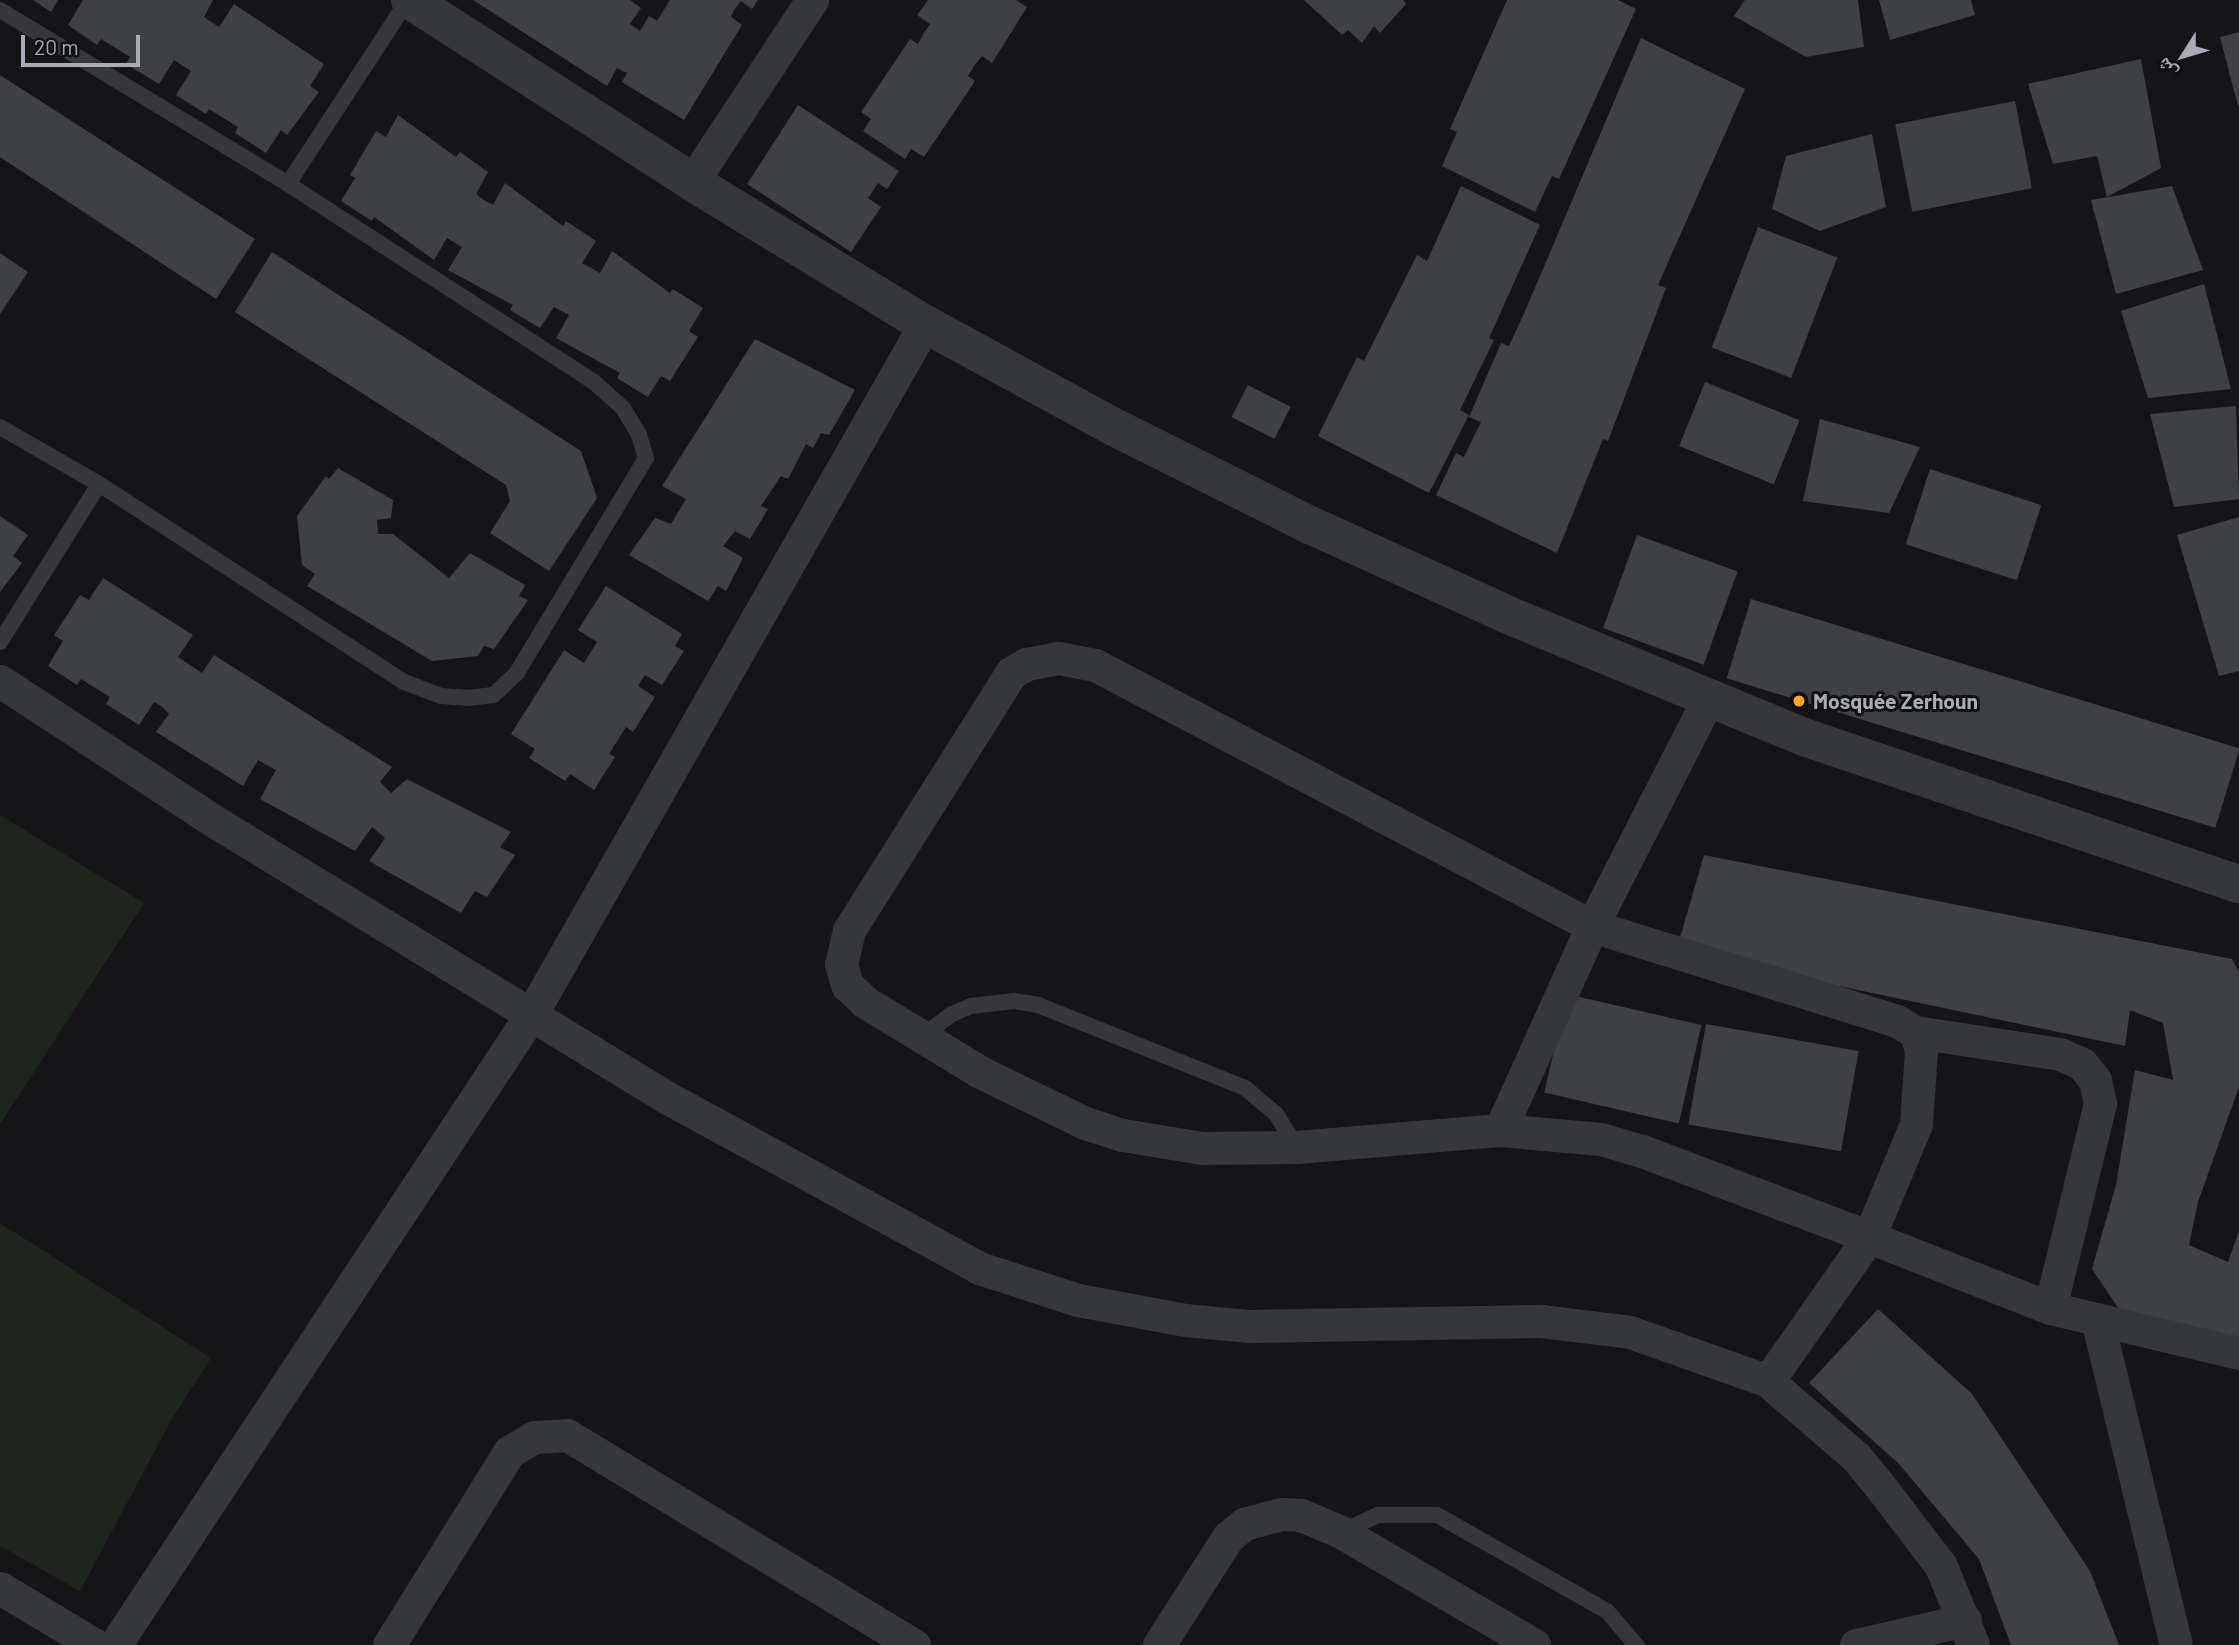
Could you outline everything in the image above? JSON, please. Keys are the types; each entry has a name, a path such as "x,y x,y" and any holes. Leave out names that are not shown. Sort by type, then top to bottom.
{"street":[{"path":"409,0 692,182 925,324 1116,428 1310,525 1508,615 1804,737 2239,884"},
{"path":"692,182 812,0"},
{"path":"115,1645 533,1013 925,324"},
{"path":"2050,1308 2100,1102 2095,1080 2082,1064 2060,1054 1915,1032 1897,1021 1592,926 1095,664 1058,658 1026,664 999,688 849,930 841,964 847,985 920,1038 980,1072 1085,1123 1123,1135 1202,1148 1297,1147 1500,1130 1571,1134 1643,1151 2050,1308 2098,1323 2239,1353"},
{"path":"0,681 222,826 533,1013 666,1097 925,1243 1021,1285 1130,1311 1248,1326 1541,1321 1630,1332 1768,1381 1856,1457 1941,1566 1969,1632 1856,1645"},
{"path":"1500,1130 1592,926 1708,699"},
{"path":"1768,1381 1868,1237 1916,1124 1921,1050 1915,1032"},
{"path":"2098,1323 2176,1645"},
{"path":"389,1645 509,1452 534,1437 567,1435 914,1645"},
{"path":"1159,1645 1216,1552 1244,1524 1282,1514 1301,1516 1341,1532 1535,1645"},
{"path":"0,1588 95,1645"}],"lane":[{"path":"288,184 409,0"},
{"path":"0,10 288,184 594,382 623,408 639,435 646,458 517,673 493,695 470,698 441,696 404,682 99,484 0,427"},
{"path":"0,642 99,484"},
{"path":"920,1038 952,1014 971,1006 1014,1001 1038,1005 1245,1088 1276,1114 1297,1147"},
{"path":"1341,1532 1368,1519 1398,1512 1447,1519 1607,1611 1636,1645"}],"shaded area":[{"path":"0,815 144,903 0,1124"},
{"path":"0,1223 211,1358 173,1417 80,1591 0,1546"}],"building":[{"path":"33,0 58,0 51,12"},
{"path":"83,0 213,0 204,17 219,27 234,4 324,64 310,86 319,92 287,135 281,130 266,153 235,133 238,127 209,109 206,114 176,95 191,71 174,60 159,84 126,64 130,57 101,39 97,45 68,25"},
{"path":"473,0 630,0 641,8 630,24 640,31 649,16 657,21 670,0 758,0 752,9 741,1 734,10 731,17 742,25 684,120 622,82 627,73 617,68 607,86"},
{"path":"928,0 1016,0 1027,7 992,63 982,56 974,66 968,76 975,81 924,157 911,149 905,159 863,131 871,119 861,112 910,39 918,44 930,24 917,15"},
{"path":"1304,0 1403,0 1406,4 1380,33 1374,26 1362,43 1348,30 1342,35"},
{"path":"1507,0 1618,0 1636,9 1559,179 1552,176 1535,212 1442,166 1457,132 1450,129"},
{"path":"1745,0 1858,0 1864,47 1806,57 1734,16"},
{"path":"1879,0 1971,0 1975,15 1890,40"},
{"path":"2239,32 2239,106 2238,106 2220,37"},
{"path":"1641,38 1745,89 1658,285 1666,288 1608,441 1603,439 1557,553 1436,495 1456,453 1464,457 1481,422 1469,417 1501,343 1509,346 1526,309"},
{"path":"2141,59 2161,168 2107,197 2097,156 2053,164 2028,84"},
{"path":"0,75 255,239 216,299 0,157"},
{"path":"2015,101 2032,188 1912,212 1895,124"},
{"path":"798,105 899,171 887,189 878,183 868,198 881,207 851,252 747,184"},
{"path":"398,115 456,157 460,152 488,172 476,194 484,200 493,205 505,183 563,226 566,221 596,241 582,263 600,273 612,251 670,293 673,289 703,308 689,331 698,337 670,381 661,376 648,397 617,378 620,373 556,338 569,315 554,307 540,328 510,310 513,305 448,270 462,247 447,238 434,260 374,217 372,221 341,201 355,178 350,175 376,131 386,137"},
{"path":"1872,134 1886,207 1820,231 1772,209 1786,156"},
{"path":"1461,186 1540,225 1489,338 1494,340 1460,410 1469,415 1429,493 1318,436 1357,357 1364,361 1417,255 1427,261"},
{"path":"2172,186 2203,270 2116,294 2091,200"},
{"path":"1758,227 1837,257 1791,378 1712,347"},
{"path":"272,252 581,451 597,498 549,571 490,533 510,501 506,485 235,312"},
{"path":"0,253 28,272 0,314"},
{"path":"2204,284 2231,389 2148,398 2121,311"},
{"path":"755,339 855,390 829,435 821,433 813,448 806,444 788,479 781,476 761,506 768,509 750,539 735,531 723,546 743,558 726,591 718,586 708,601 629,555 655,518 671,524 686,499 662,486"},
{"path":"1705,382 1800,420 1774,484 1679,446"},
{"path":"1248,385 1291,407 1274,439 1232,417"},
{"path":"2236,406 2239,499 2174,507 2150,414"},
{"path":"1820,419 1920,447 1889,513 1803,501"},
{"path":"338,468 393,500 391,518 377,520 378,534 393,534 449,578 470,553 525,585 519,596 528,600 494,649 484,646 478,656 432,661 307,586 315,574 302,565 297,516 326,476 329,479"},
{"path":"1930,469 2041,505 2017,580 1906,544"},
{"path":"0,516 28,535 13,556 22,563 0,592"},
{"path":"2239,517 2239,671 2219,676 2177,535"},
{"path":"1637,535 1738,572 1704,665 1603,628"},
{"path":"103,578 193,635 178,657 202,673 214,655 392,767 380,782 391,793 407,779 511,832 500,847 515,855 487,897 475,891 461,913 369,861 385,838 372,827 355,851 260,799 276,770 258,760 243,786 156,732 169,714 161,706 154,702 139,725 106,704 110,697 81,679 77,685 48,666 63,641 54,635 80,595 89,600"},
{"path":"606,586 682,634 675,646 684,651 662,685 645,675 638,686 655,697 633,732 626,727 609,754 615,757 594,790 570,774 565,781 529,758 535,749 511,734 564,650 584,663 597,642 578,630"},
{"path":"1751,599 2239,748 2215,828 1727,678"},
{"path":"1704,855 2232,959 2239,972 2239,1087 2198,1202 2189,1245 2228,1262 2239,1231 2239,1337 2121,1312 2092,1269 2116,1185 2135,1070 2173,1080 2163,1023 2130,1010 2125,1046 1748,967 1677,948"},
{"path":"1567,994 1701,1025 1679,1123 1544,1092"},
{"path":"1706,1024 1859,1051 1841,1151 1688,1124"},
{"path":"1878,1309 1972,1394 2090,1571 2119,1645 2011,1645 1979,1559 1899,1464 1809,1383"}],"place":[{"name":"Mosquée Zerhoun","path":"1799,701"}]}
